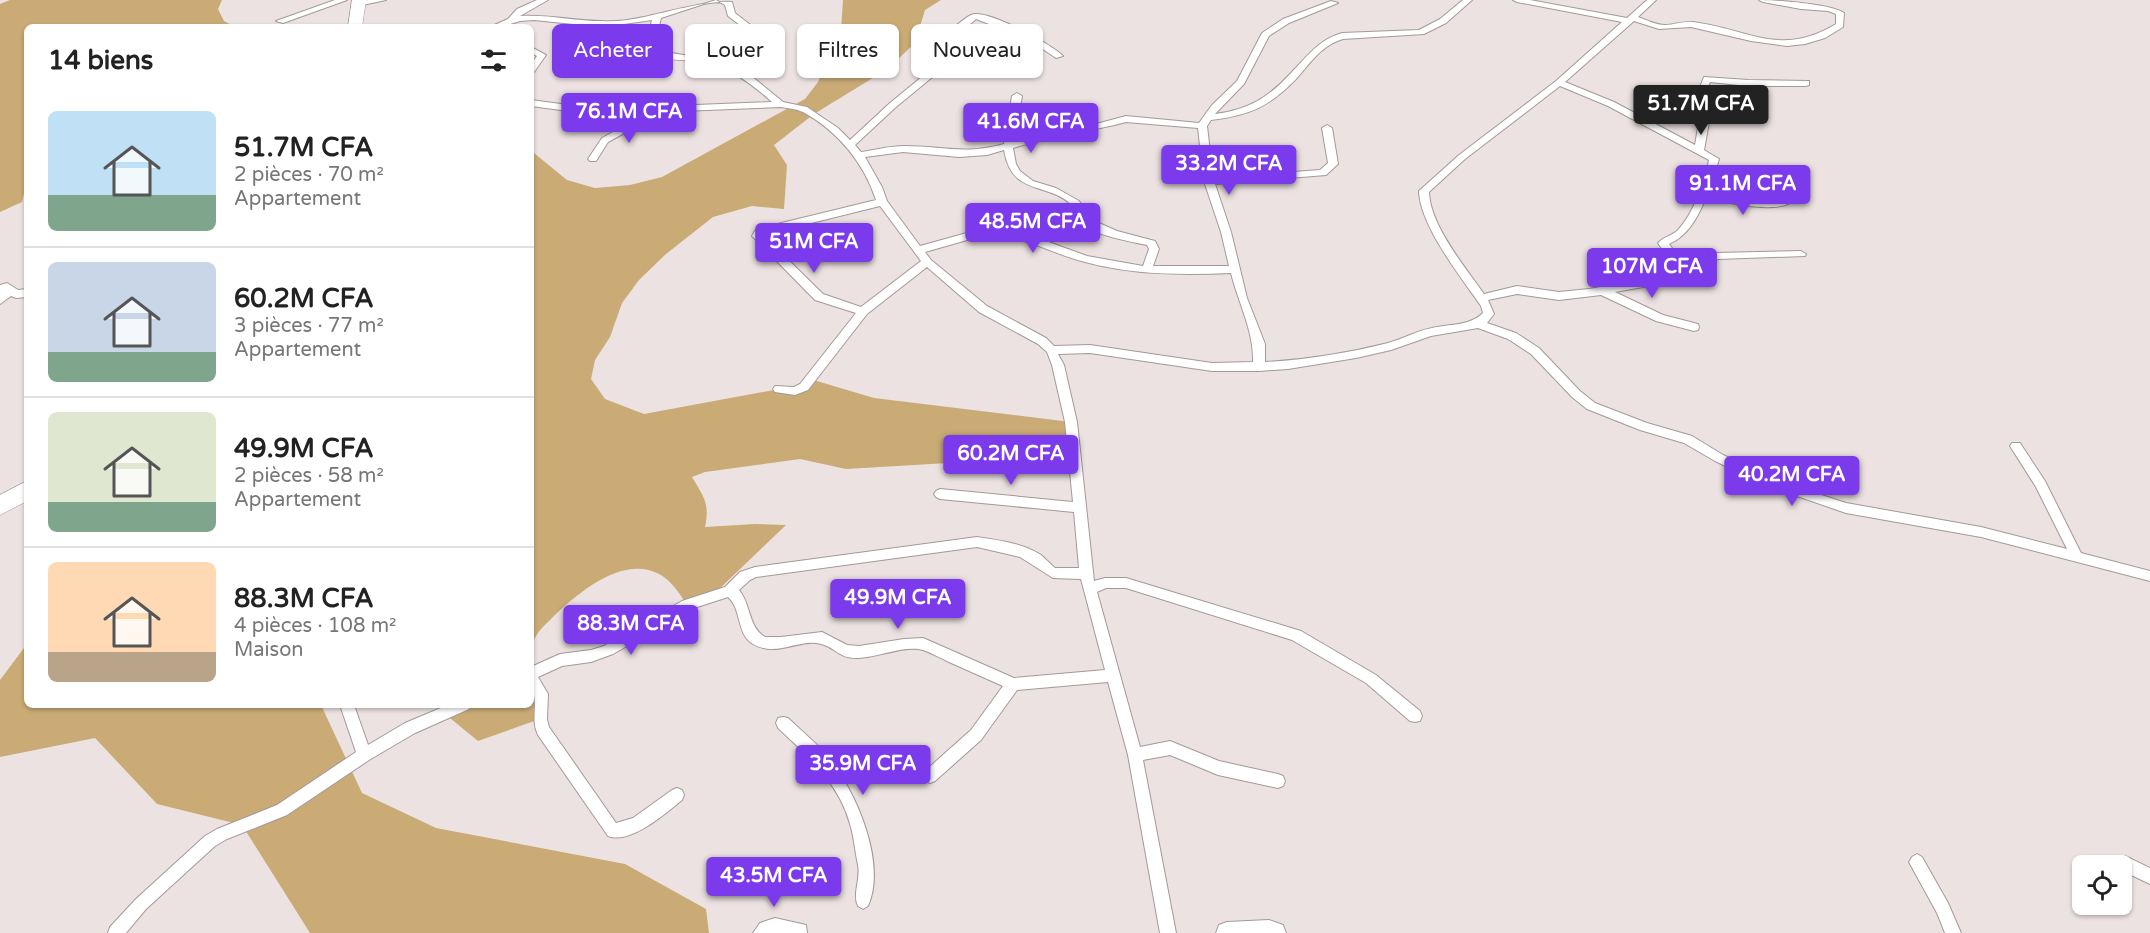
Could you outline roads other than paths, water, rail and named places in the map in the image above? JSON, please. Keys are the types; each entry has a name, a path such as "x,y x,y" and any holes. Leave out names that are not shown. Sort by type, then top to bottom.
{"highway":[{"path":"355,24 359,2"},
{"path":"0,506 24,492"}],"street":[{"path":"280,21 343,0"},
{"path":"359,2 381,0"},
{"path":"512,19 516,13 544,0"},
{"path":"501,24 512,19 545,17 604,24 657,15 712,0"},
{"path":"720,0 729,4 731,14 744,24"},
{"path":"859,155 903,149 975,154 1052,134 1085,130 1126,119 1204,122 1240,113 1265,100 1298,72 1321,43 1342,36 1421,32 1443,21 1468,0"},
{"path":"1517,0 1630,19 1661,27 1689,24 1772,43 1804,44 1816,40 1840,25 1840,13 1829,9 1801,8 1762,0"},
{"path":"1479,324 1489,314 1482,298 1448,247 1426,208 1424,191 1462,157 1559,83 1652,0"},
{"path":"1259,366 1259,344 1242,298 1236,269 1209,181 1204,122 1241,82 1265,35 1286,21 1334,3"},
{"path":"657,15 656,29 649,42 650,48 655,52 685,56"},
{"path":"850,145 892,105 944,63 945,60 936,48 973,17 979,16 1031,37 1059,56"},
{"path":"534,51 542,55 534,66"},
{"path":"750,78 780,104"},
{"path":"1699,150 1704,122 1704,87 1707,79 1748,83 1806,83"},
{"path":"1482,298 1517,290 1559,296 1602,291 1662,280 1676,273 1679,267 1677,261 1664,248 1663,243 1683,230 1702,194 1714,159 1588,93 1559,83"},
{"path":"1017,96 1008,147 1011,164 1029,183 1053,190 1069,199 1082,210 1088,222 1153,245 1154,249 1147,269"},
{"path":"534,103 584,111 626,112 780,104 804,109 814,114 859,155 877,187 882,202 927,262 983,309 1032,333 1051,350 1058,365 1071,422 1086,574 1135,755 1168,933"},
{"path":"593,159 605,140 625,129 626,112"},
{"path":"1209,181 1323,173 1333,164 1327,128"},
{"path":"1702,194 1729,201 1765,204 1786,202"},
{"path":"863,311 819,297 757,236 765,230 882,202"},
{"path":"918,250 983,233 1016,234 1086,259 1147,269 1173,273 1236,269"},
{"path":"1679,267 1701,267 1716,256 1801,254"},
{"path":"779,389 795,391 804,387 863,311 927,262"},
{"path":"0,300 5,290 16,294 24,293"},
{"path":"1602,291 1660,318 1694,327"},
{"path":"1051,350 1078,347 1212,367 1259,366 1327,360 1391,346 1430,332 1479,324 1512,336 1535,351 1576,394 1591,406 1644,428 1688,439 1719,458 1772,483 1846,508 1981,532 2150,576"},
{"path":"2016,446 2042,484 2077,558"},
{"path":"940,494 1078,507"},
{"path":"534,674 560,660 591,656 608,650 687,605 729,591 745,576 755,572 977,542 995,544 1030,556 1053,573 1086,574"},
{"path":"1090,589 1105,583 1126,583 1256,625 1281,629 1328,652 1371,679 1415,716"},
{"path":"729,591 735,593 749,631 761,642 780,643 822,638 846,652 913,643 923,644 1013,684 1114,675"},
{"path":"534,681 541,694 540,719 543,730 613,831 621,831 656,811 677,795"},
{"path":"930,776 976,735 1013,684"},
{"path":"348,708 364,755"},
{"path":"117,933 141,904 210,841 282,810 364,755 410,728 457,708"},
{"path":"783,723 822,760 842,788 853,814 867,872 863,901"},
{"path":"1135,755 1170,748 1218,768 1278,781"},
{"path":"1917,862 1943,908 1953,933"},
{"path":"2132,867 2150,876"},
{"path":"761,933 777,924 800,931"},
{"path":"1227,933 1269,931 1275,933"}]}
